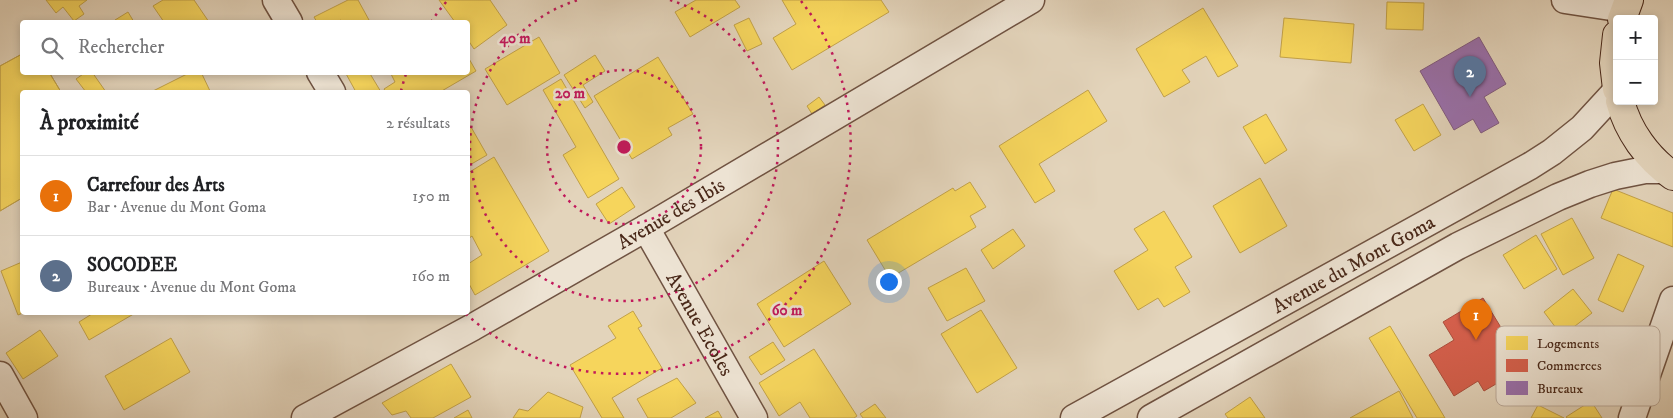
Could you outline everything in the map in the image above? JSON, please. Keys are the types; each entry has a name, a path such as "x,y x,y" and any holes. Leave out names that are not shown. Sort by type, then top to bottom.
{"main road":[{"path":"1621,105 1629,126 1639,142 1669,173"}],"street":[{"path":"276,0 288,20"},
{"name":"Avenue des Ibis","path":"305,418 469,320 646,228 1031,0"},
{"path":"1565,0 1625,9"},
{"path":"322,75 331,90"},
{"name":"Avenue du Mont Goma","path":"1074,418 1530,166 1552,152 1582,128 1613,94"},
{"path":"1151,418 1474,238 1558,197 1622,174 1645,170 1669,173"},
{"name":"Avenue Ecoles","path":"646,228 754,418"},
{"path":"1660,337 1673,300"},
{"path":"0,375 24,418"},
{"path":"1632,418 1636,406"}],"building: Logements":[{"path":"46,0 87,0 79,6 84,14 75,20 73,20 63,7 56,13"},
{"path":"163,0 194,0 208,20 163,20 153,6"},
{"path":"348,0 358,0 369,20 316,20 314,17"},
{"path":"439,0 490,0 507,25 474,49 470,43 470,20 454,20"},
{"path":"696,0 735,0 740,7 690,37 675,12"},
{"path":"782,0 881,0 889,12 792,70 773,38 796,24"},
{"path":"1387,2 1424,3 1423,30 1386,29"},
{"path":"1203,8 1238,66 1218,77 1206,56 1182,70 1190,82 1164,97 1136,49"},
{"path":"128,12 133,20 115,20"},
{"path":"749,18 762,44 747,51 734,25"},
{"path":"1284,18 1354,24 1351,63 1280,57"},
{"path":"539,37 560,73 507,105 485,69"},
{"path":"20,55 20,75 51,75 60,90 20,90 20,199 0,211 0,66"},
{"path":"20,55 20,75 51,75 60,90 20,90 20,199 0,211 0,66"},
{"path":"595,55 605,71 583,85 593,102 585,108 564,75"},
{"path":"658,57 693,114 668,128 672,135 632,159 594,96"},
{"path":"470,60 476,71 470,74"},
{"path":"82,75 94,75 105,90 84,90 76,79"},
{"path":"185,75 202,75 210,90 155,90"},
{"path":"347,75 371,75 380,90 355,90"},
{"path":"392,75 469,75 443,90 385,90 395,82"},
{"path":"561,79 619,179 588,198 563,155 576,147 543,90"},
{"path":"1088,90 1107,121 1039,164 1055,191 1035,203 999,146"},
{"path":"819,97 825,105 812,114 807,106"},
{"path":"1423,104 1441,135 1414,151 1395,120"},
{"path":"1266,114 1287,150 1265,164 1243,127"},
{"path":"470,128 487,155 470,165"},
{"path":"494,157 549,251 475,295 470,286 470,263 482,255 472,236 470,238 470,172"},
{"path":"1260,178 1287,226 1240,253 1213,206"},
{"path":"970,182 986,207 970,216 976,227 890,278 867,240 953,188 955,191"},
{"path":"622,187 635,207 609,224 596,204"},
{"path":"1613,189 1673,213 1673,247 1601,218"},
{"path":"1164,211 1192,257 1175,267 1190,292 1164,307 1158,298 1138,310 1114,271 1148,250 1134,229"},
{"path":"1572,218 1594,258 1563,275 1541,234"},
{"path":"1013,229 1025,246 993,269 981,250"},
{"path":"1536,235 1557,269 1524,289 1503,255"},
{"path":"1618,254 1644,266 1623,312 1598,300"},
{"path":"824,261 851,304 784,347 757,304"},
{"path":"20,263 20,314 18,315 1,271"},
{"path":"966,268 985,301 947,321 928,288"},
{"path":"1573,289 1592,313 1575,326 1554,326 1544,312"},
{"path":"981,310 1017,368 977,393 941,334"},
{"path":"633,311 642,326 638,328 662,368 612,398 624,418 602,418 570,365 616,338 608,326"},
{"path":"90,315 132,315 89,340 79,322"},
{"path":"1390,326 1445,418 1417,418 1369,338"},
{"path":"40,330 58,356 23,379 6,353"},
{"path":"171,338 190,372 124,410 105,376"},
{"path":"773,342 785,360 761,375 749,357"},
{"path":"814,349 857,416 854,418 810,418 800,402 779,416 759,383"},
{"path":"451,364 471,397 433,418 411,418 406,411 392,415 382,403"},
{"path":"677,378 696,403 671,418 648,418 637,399"},
{"path":"1399,391 1413,418 1350,418"},
{"path":"548,392 583,407 580,418 513,418 519,409 528,411"},
{"path":"1250,397 1265,418 1228,418 1225,414"},
{"path":"875,404 886,418 863,418 860,414"},
{"path":"1537,406 1540,406 1564,418 1531,418"},
{"path":"1583,406 1594,406 1602,418 1567,418"},
{"path":"468,410 472,418 454,418"},
{"path":"718,411 722,418 705,418"}],"building: Commerces":[{"path":"1483,298 1500,326 1496,326 1496,384 1484,391 1478,381 1454,396 1429,355 1454,340 1443,322"}],"building: Bureaux":[{"path":"1479,37 1506,84 1484,97 1499,123 1481,133 1473,119 1454,130 1420,71"}],"place":[{"name":"SOCODEE","path":"1470,97"},
{"name":"Carrefour des Arts","path":"1476,340"}]}
